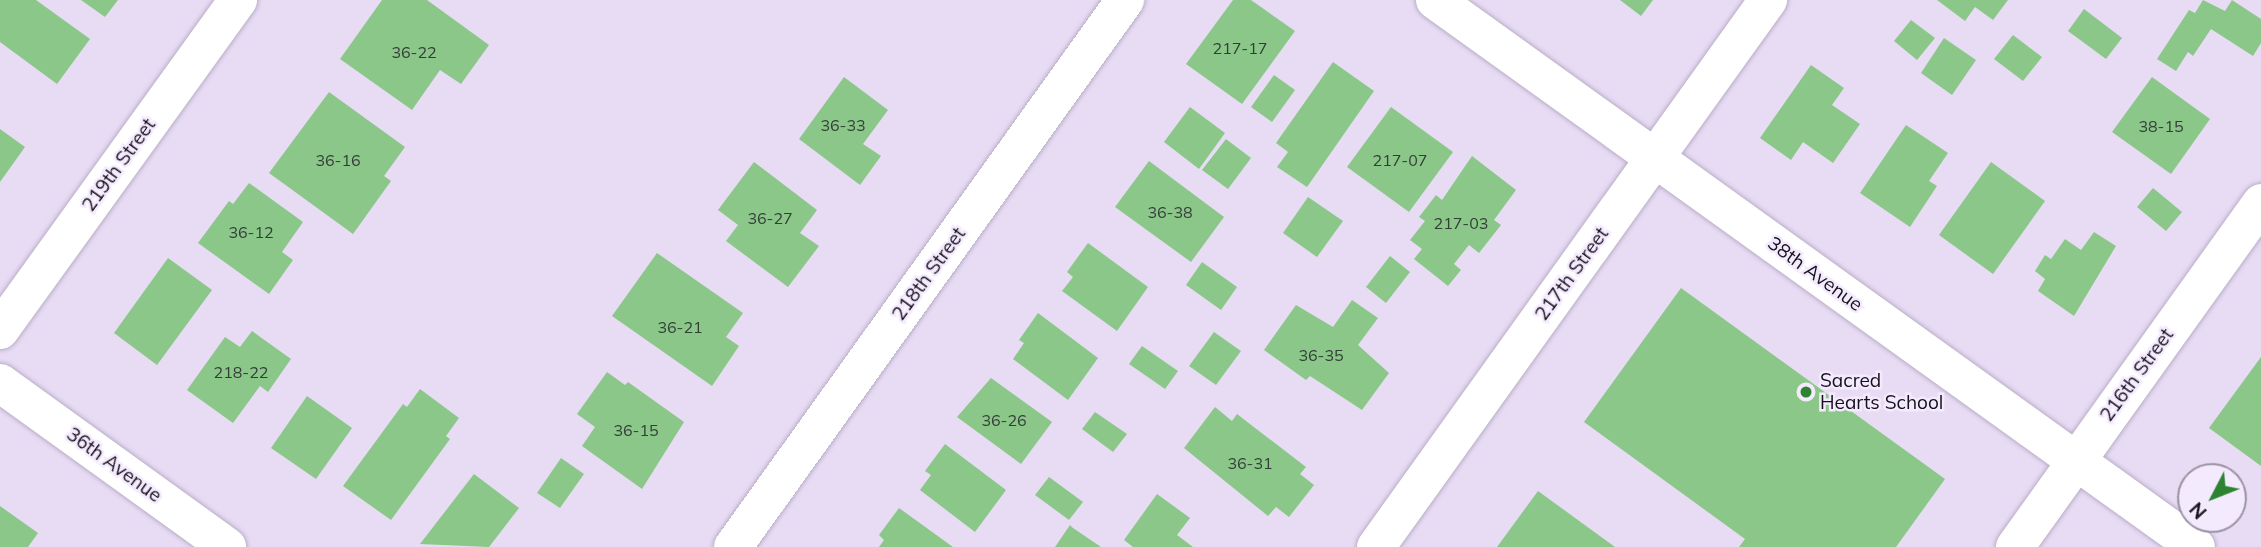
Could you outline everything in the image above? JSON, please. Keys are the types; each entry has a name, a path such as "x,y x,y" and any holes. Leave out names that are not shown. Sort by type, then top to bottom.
{"street":[{"name":"219th Street","path":"0,330 238,0"},
{"name":"218th Street","path":"733,547 1125,0"},
{"name":"38th Avenue","path":"1435,0 2196,547"},
{"name":"217th Street","path":"1376,547 1768,0"},
{"name":"216th Street","path":"2015,547 2261,203"},
{"name":"36th Avenue","path":"0,383 228,547"}],"building":[{"path":"0,0 36,0 90,39 57,84 0,42"},
{"path":"81,0 118,0 105,17"},
{"path":"382,0 427,0 489,45 461,84 440,70 412,110 340,59"},
{"path":"1233,0 1251,0 1295,31 1242,104 1186,64"},
{"path":"1620,0 1653,0 1641,16"},
{"path":"1937,0 2008,0 1993,20 1975,7 1965,21"},
{"path":"2203,0 2225,11 2232,0 2261,19 2261,43 2253,56 2211,29 2193,56 2188,52 2176,71 2157,59 2189,10 2195,13"},
{"path":"2084,9 2122,38 2106,59 2068,31"},
{"path":"1911,20 1935,38 1917,60 1894,41"},
{"path":"2013,35 2042,57 2023,81 1994,59"},
{"path":"1944,38 1976,60 1952,95 1921,73"},
{"path":"1333,62 1374,91 1307,187 1277,167 1288,152 1276,143"},
{"path":"1811,65 1844,88 1832,105 1860,124 1833,163 1803,142 1791,160 1760,138"},
{"path":"1274,75 1295,90 1272,122 1251,107"},
{"path":"844,77 888,110 863,144 881,156 860,185 799,139"},
{"path":"2152,77 2210,119 2171,174 2112,132"},
{"path":"329,92 405,147 384,176 391,181 353,234 269,173"},
{"path":"1190,107 1225,133 1199,169 1164,142"},
{"path":"1391,107 1453,152 1409,212 1347,167"},
{"path":"1906,125 1948,153 1929,181 1937,186 1910,227 1860,193"},
{"path":"0,129 25,147 0,182"},
{"path":"1226,139 1251,158 1228,189 1202,170"},
{"path":"1472,156 1516,190 1494,220 1501,225 1479,253 1469,245 1454,264 1461,270 1448,286 1414,259 1422,249 1410,240 1425,221 1419,217 1436,195 1442,200"},
{"path":"1149,161 1224,217 1191,262 1115,207"},
{"path":"754,162 817,210 800,233 819,246 788,287 726,241 738,225 718,210"},
{"path":"1991,162 2045,201 1993,274 1939,235"},
{"path":"249,183 303,222 282,252 293,260 269,294 198,243 229,201 233,204"},
{"path":"2153,188 2182,212 2166,231 2137,207"},
{"path":"1308,197 1343,221 1317,257 1283,233"},
{"path":"2094,232 2116,246 2074,316 2038,291 2045,279 2035,271 2045,255 2051,259 2065,239 2081,250"},
{"path":"1088,243 1148,287 1117,331 1062,291 1073,277 1067,272"},
{"path":"657,253 743,313 726,337 739,346 712,386 612,316"},
{"path":"1390,256 1410,272 1386,303 1366,287"},
{"path":"168,258 212,290 157,365 114,333"},
{"path":"1202,262 1237,287 1221,310 1186,285"},
{"path":"1681,288 1945,479 1896,547 1739,547 1745,539 1584,422"},
{"path":"1352,300 1378,318 1358,345 1389,373 1362,410 1310,376 1306,380 1264,350 1296,305 1333,327"},
{"path":"1038,313 1098,358 1068,400 1013,359 1024,343 1019,340"},
{"path":"252,331 291,359 268,392 260,386 233,423 187,390 225,337 240,347"},
{"path":"1214,332 1241,351 1216,385 1189,366"},
{"path":"1142,346 1178,371 1165,389 1129,364"},
{"path":"2261,357 2261,466 2209,428"},
{"path":"607,372 625,385 628,382 684,422 642,489 582,446 595,427 577,414"},
{"path":"991,378 1052,422 1021,464 957,417"},
{"path":"420,389 459,418 446,436 450,439 391,520 343,486 403,404 407,407"},
{"path":"307,396 352,428 316,479 271,448"},
{"path":"1215,407 1232,421 1237,414 1306,467 1300,474 1314,485 1289,517 1276,507 1268,516 1184,448"},
{"path":"1095,412 1127,434 1113,452 1082,429"},
{"path":"945,444 1006,490 975,532 920,490 931,475 925,471"},
{"path":"561,458 584,474 560,508 537,493"},
{"path":"474,474 519,508 489,547 420,544"},
{"path":"1049,477 1083,502 1069,520 1035,495"},
{"path":"1538,491 1615,547 1497,547"},
{"path":"1157,494 1190,518 1177,535 1193,547 1133,547 1124,540"},
{"path":"0,506 38,533 28,547 0,547"},
{"path":"899,508 953,547 879,547 884,540 879,535"},
{"path":"1070,525 1073,528 1101,547 1055,547"}],"place":[{"name":"Sacred Hearts School","path":"1806,392"}]}
